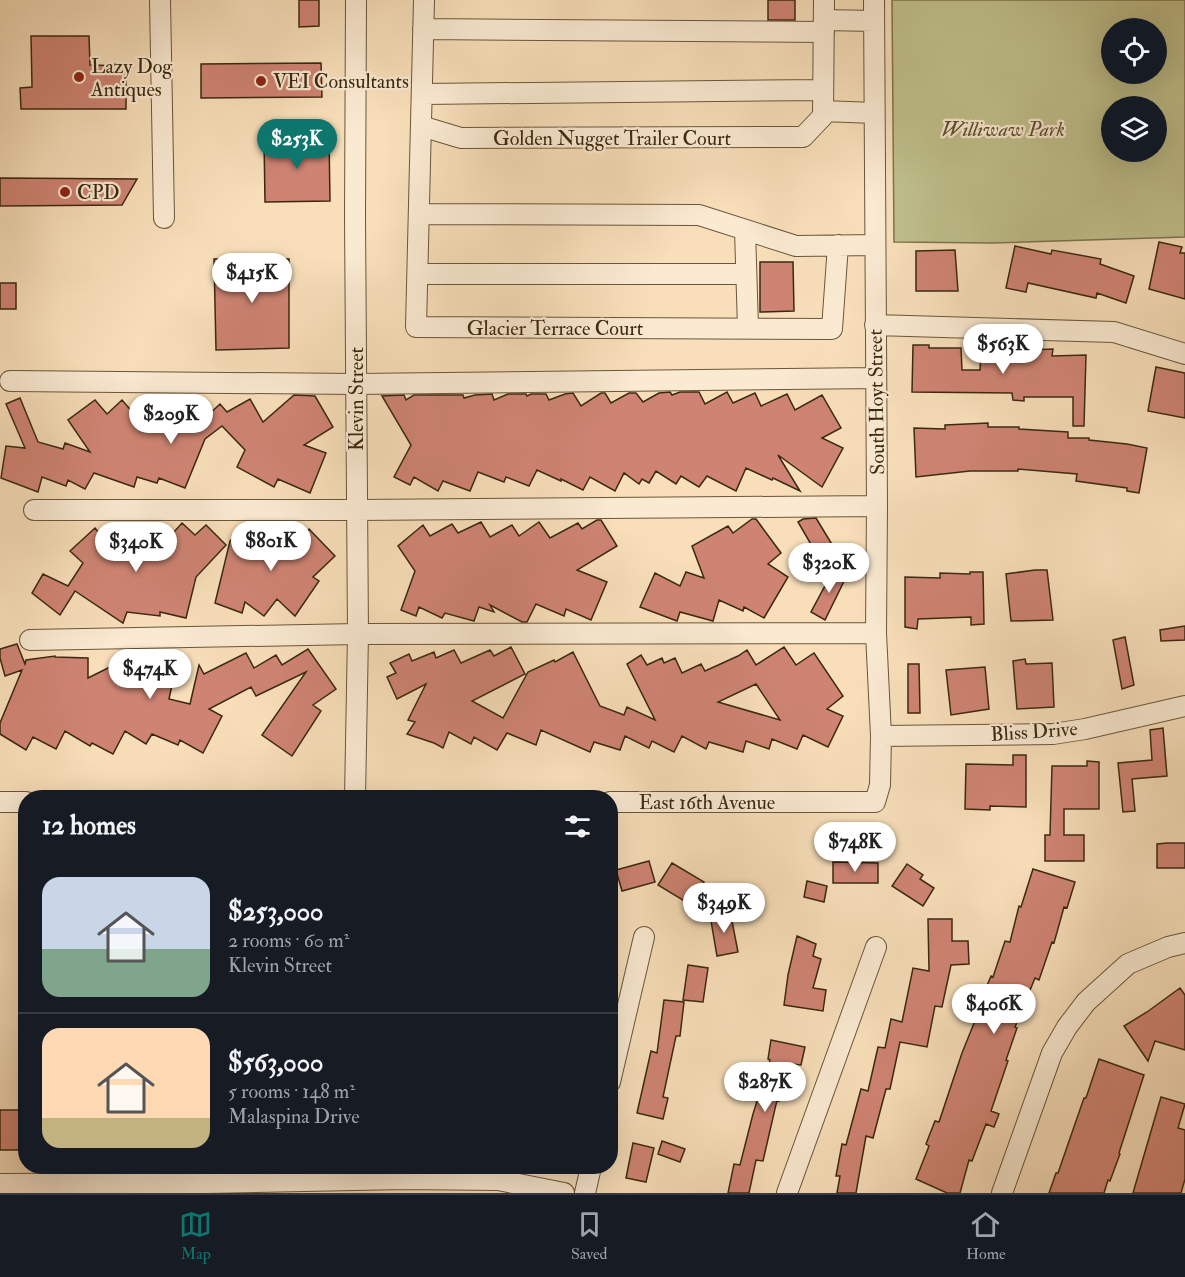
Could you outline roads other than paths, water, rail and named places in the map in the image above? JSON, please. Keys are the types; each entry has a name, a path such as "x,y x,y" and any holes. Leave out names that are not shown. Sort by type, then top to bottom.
{"street":[{"path":"160,0 164,218"},
{"name":"Klevin Street","path":"355,790 358,634 356,0"},
{"path":"421,126 424,0"},
{"path":"824,0 823,111 874,113"},
{"name":"South Hoyt Street","path":"874,0 876,633 881,736 880,785 875,802"},
{"path":"423,29 757,32 874,21"},
{"path":"422,94 823,90"},
{"name":"Golden Nugget Trailer Court","path":"421,126 460,138 803,137 823,116 823,111"},
{"name":"Glacier Terrace Court","path":"421,126 416,327 832,329 838,245"},
{"path":"419,214 699,216 796,246 875,245"},
{"path":"745,230 748,328"},
{"path":"417,274 746,274"},
{"path":"875,325 1114,332 1185,354"},
{"path":"10,381 356,384 876,378"},
{"path":"34,510 877,506"},
{"path":"30,640 358,634 876,633"},
{"name":"Bliss Drive","path":"881,736 1053,734 1185,706"},
{"path":"0,802 18,802"},
{"name":"East 16th Avenue","path":"618,802 875,802"},
{"path":"618,1048 644,937"},
{"path":"1002,1193 1052,1053 1067,1026 1086,1002 1128,964 1168,947 1185,943"},
{"path":"787,1193 876,947"},
{"path":"0,1184 207,1175 306,1174"},
{"path":"417,1174 498,1180 564,1193"},
{"path":"585,1193 589,1174"}],"place":[{"name":"Lazy Dog Antiques","path":"79,77"},
{"name":"VEI Consultants","path":"261,81"},
{"name":"CPD","path":"65,192"}],"park label":[{"name":"Williwaw Park","path":"1003,129"}]}
